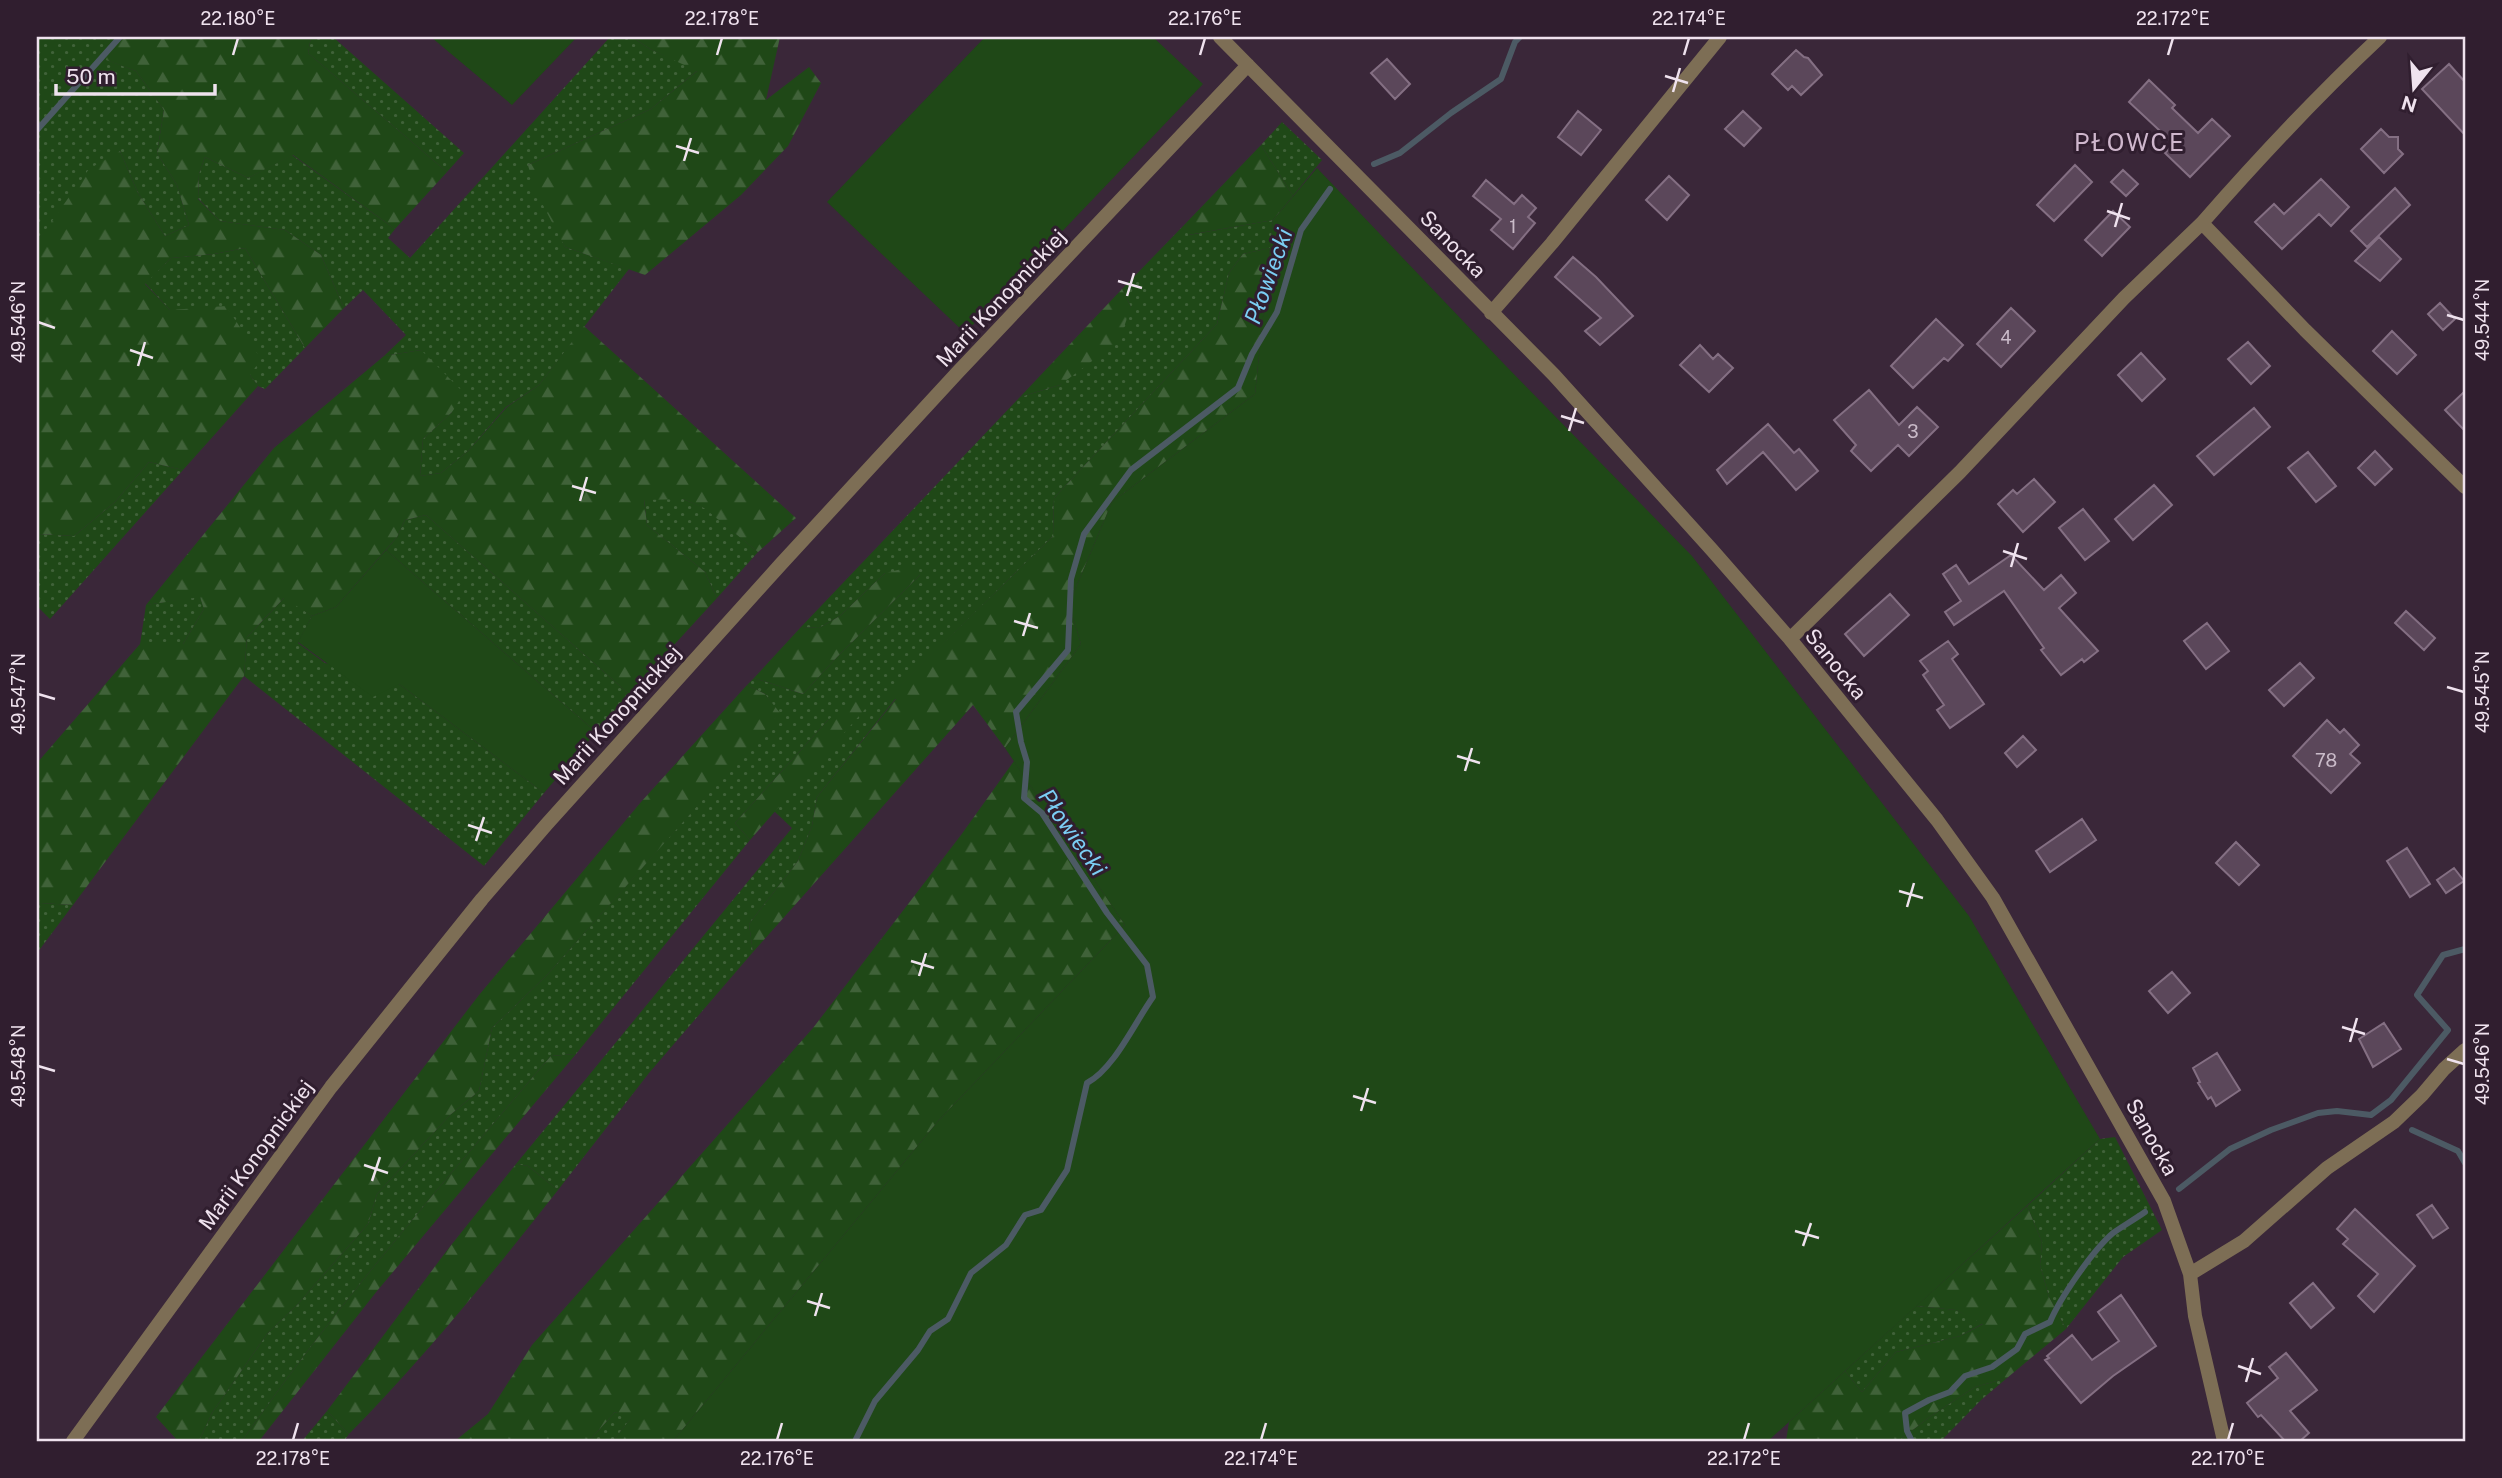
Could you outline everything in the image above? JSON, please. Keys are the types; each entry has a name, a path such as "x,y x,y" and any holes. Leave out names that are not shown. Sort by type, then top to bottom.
{"street":[{"name":"Sanocka","path":"1220,37 1554,375 1790,639 1937,820 1993,898 2164,1201 2190,1274 2195,1316 2224,1441"},
{"path":"1491,313 1552,243 1720,37"},
{"path":"1790,639 1960,472 2124,299 2202,223 2321,93 2380,37"},
{"name":"Marii Konopnickiej","path":"73,1441 331,1087 482,899 781,564 1248,65"},
{"path":"2202,223 2305,330 2465,487"},
{"path":"2190,1274 2244,1241 2327,1168 2394,1122 2465,1050"}],"green space":[{"path":"37,37 113,37 107,60 136,71 164,110 157,153 177,185 189,225 165,236 138,193 120,151 37,242"},
{"path":"113,37 311,37 308,53 447,172 395,229 293,155 248,178 205,157 199,174 198,199 220,221 285,230 321,255 344,308 305,348 245,248 171,258 145,284 170,310 226,306 261,359 250,375 258,386 183,470 149,462 115,502 74,536 37,534 37,242 89,169 120,151 138,193 165,236 189,225 177,185 157,153 164,110 136,71 106,60"},
{"path":"311,37 333,37 464,153 447,172 308,53"},
{"path":"431,37 577,37 512,105"},
{"path":"610,37 632,37 650,49 698,70 651,109 528,165 565,247 629,269 539,385 506,407 468,451 441,473 420,476 423,439 452,412 421,350 384,356 406,335 363,290 344,308 321,255 285,230 220,221 198,198 199,174 205,157 248,178 292,155 395,229 388,238 410,258"},
{"path":"632,37 780,37 766,100 809,67 821,83 788,146 741,195 645,275 565,247 534,188 528,165 651,109 697,71 650,49"},
{"path":"985,37 1153,37 1203,84 965,333 827,202"},
{"path":"1282,122 1322,160 1293,196 1261,145"},
{"path":"1261,145 1293,196 1273,220 1188,235 1186,223"},
{"path":"1317,168 1692,556 1969,916 2100,1139 1768,1441 673,1441 939,1120 1125,925 1005,748 1081,644 1069,604 1112,502 1255,394 1273,220"},
{"path":"1273,220 1270,248 1243,254 1229,273 1217,324 1054,498 1053,536 887,699 896,698 817,797 812,826 798,861 749,924 753,952 649,1073 558,1190 528,1166 516,1164 792,828 774,811 865,708 828,720 735,823 750,840 576,1054 551,1056 471,1150 315,1341 242,1441 199,1441 212,1413 267,1334 297,1305 368,1224 377,1194 450,1115 479,1091 492,1028 547,975 779,713 765,694 747,685 754,678 803,694 920,575 885,573 840,616 819,628 801,627 1020,397 1060,385 1131,307 1122,289 1186,223 1189,235"},
{"path":"245,248 305,348 265,389 258,386 250,375 170,310 145,283 171,258"},
{"path":"1270,248 1255,394 1112,502 1069,604 1081,644 1005,748 973,705 753,952 749,924 798,861 812,826 817,797 896,699 885,700 1053,536 1054,498 1217,324 1229,273 1243,254"},
{"path":"1122,289 1131,307 1119,341 1060,385 1020,397"},
{"path":"584,326 796,518 758,552 704,508 683,499 644,500 647,525 705,572 717,598 629,694 426,515 405,520 397,537 336,607 312,616 284,598 247,637 244,676 73,905 40,903 37,906 37,763 140,644 183,644 204,609 200,597 146,605 274,448 384,356 421,350 464,393 452,412 423,439 420,476 441,473 468,451 507,407 539,385"},
{"path":"149,462 183,470 50,619 37,606 37,534 74,536 115,502"},
{"path":"644,499 683,499 705,508 758,552 717,598 705,572 647,525"},
{"path":"426,515 629,694 596,732 386,550 397,537 405,520"},
{"path":"386,550 596,732 544,793 399,684 373,697 298,642 312,616 336,607"},
{"path":"906,568 920,575 803,694 754,678 801,627 819,628 840,616 885,573"},
{"path":"200,596 204,609 183,644 140,644 146,605"},
{"path":"285,597 312,616 298,643 325,663 399,684 544,793 484,866 244,676 247,637"},
{"path":"747,685 765,694 780,713 547,975 492,1028 479,1091 450,1115 377,1194 368,1224 297,1305 267,1334 212,1413 199,1441 178,1441 156,1417 479,995 641,802"},
{"path":"852,700 867,700 866,708 750,840 735,823 828,720"},
{"path":"1014,761 1125,925 939,1120 673,1441 613,1441 631,1418 615,1412 589,1441 455,1441 488,1414 532,1345 813,1028 961,835"},
{"path":"40,903 73,905 37,953 37,906"},
{"path":"576,1054 377,1291 259,1441 242,1441 353,1293 551,1056"},
{"path":"2115,1137 2162,1230 2123,1257 2066,1329 2049,1297 2040,1265 2042,1242 2027,1206 2100,1139"},
{"path":"516,1164 528,1166 558,1190 457,1315 349,1434 327,1411 448,1249"},
{"path":"2027,1206 2042,1242 2040,1265 2049,1297 2066,1329 2007,1378 1975,1387 1898,1441 1786,1441 1789,1422 1845,1371 1862,1392 1896,1352 1960,1336 1983,1324 1956,1310 1916,1306"},
{"path":"1916,1306 1956,1310 1984,1323 1960,1336 1896,1352 1862,1392 1845,1371"},
{"path":"2007,1378 1941,1441 1898,1441 1975,1387"},
{"path":"327,1411 349,1434 344,1441 302,1441"},
{"path":"615,1412 632,1417 613,1441 589,1441"}],"building":[{"path":"1796,50 1808,58 1822,75 1801,95 1792,86 1788,90 1772,74"},
{"path":"1387,59 1410,84 1395,99 1371,73"},
{"path":"2449,64 2465,82 2465,135 2422,89"},
{"path":"2149,80 2175,105 2172,108 2198,133 2212,119 2230,136 2190,177 2165,153 2174,144 2129,102"},
{"path":"1578,111 1601,130 1581,155 1558,137"},
{"path":"1743,111 1761,128 1744,146 1725,129"},
{"path":"2381,129 2389,137 2398,137 2398,149 2403,154 2384,173 2361,149"},
{"path":"2075,165 2092,182 2054,221 2037,205"},
{"path":"2123,170 2138,184 2126,196 2111,182"},
{"path":"1669,176 1689,195 1667,220 1646,200"},
{"path":"2321,179 2349,207 2331,226 2319,214 2282,249 2255,222 2274,204 2284,214"},
{"path":"1486,180 1514,204 1522,195 1536,208 1528,217 1535,223 1513,249 1491,230 1501,219 1473,196"},
{"path":"2395,188 2410,205 2367,247 2351,231"},
{"path":"2113,211 2130,227 2102,256 2085,240"},
{"path":"2379,237 2401,259 2380,281 2355,261"},
{"path":"1573,257 1633,316 1600,345 1585,331 1601,318 1555,277"},
{"path":"2440,303 2455,319 2443,330 2428,314"},
{"path":"2011,308 2035,331 2001,367 1977,344"},
{"path":"1936,319 1963,345 1948,361 1944,358 1913,388 1891,366"},
{"path":"2392,331 2416,355 2397,374 2373,351"},
{"path":"2248,342 2270,366 2251,384 2228,359"},
{"path":"1700,345 1713,359 1718,354 1733,368 1709,392 1680,365"},
{"path":"2141,353 2165,379 2142,401 2118,375"},
{"path":"1869,390 1899,425 1917,407 1938,427 1909,456 1898,445 1871,471 1851,451 1856,445 1834,420"},
{"path":"2465,391 2465,431 2445,410"},
{"path":"2254,408 2270,427 2214,475 2197,456"},
{"path":"1768,424 1794,453 1799,449 1818,471 1796,490 1763,452 1727,484 1717,470"},
{"path":"2375,451 2392,469 2375,485 2358,468"},
{"path":"2308,452 2336,486 2316,502 2288,468"},
{"path":"2034,479 2055,502 2023,532 1998,504 2013,490 2017,494"},
{"path":"2154,485 2172,505 2133,540 2115,519"},
{"path":"2083,509 2109,541 2085,560 2059,528"},
{"path":"2011,555 2044,590 2061,575 2076,593 2059,608 2098,651 2061,675 2041,650 2044,648 2004,591 1954,625 1945,612 1961,601 1943,574 1956,565 1969,584"},
{"path":"1890,594 1909,615 1864,656 1845,634"},
{"path":"2406,611 2435,638 2424,650 2395,623"},
{"path":"2207,623 2229,651 2206,669 2184,641"},
{"path":"1948,641 1958,654 1952,659 1984,704 1950,728 1937,710 1944,705 1923,675 1928,671 1920,661"},
{"path":"2300,663 2314,678 2284,706 2269,690"},
{"path":"2327,720 2340,733 2344,729 2359,745 2350,754 2360,763 2331,793 2293,756"},
{"path":"2023,736 2036,750 2017,767 2005,753"},
{"path":"2082,819 2096,840 2050,872 2036,851"},
{"path":"2236,842 2259,865 2239,885 2216,863"},
{"path":"2407,848 2430,884 2410,897 2387,861"},
{"path":"2454,868 2464,881 2446,893 2437,880"},
{"path":"2172,972 2190,993 2168,1013 2149,991"},
{"path":"2384,1023 2401,1049 2373,1067 2359,1039"},
{"path":"2217,1053 2240,1090 2216,1106 2198,1083 2200,1082 2193,1068"},
{"path":"2432,1205 2448,1228 2433,1238 2417,1215"},
{"path":"2355,1209 2415,1266 2374,1312 2358,1296 2378,1274 2343,1244 2348,1239 2337,1229"},
{"path":"2313,1283 2334,1308 2311,1328 2290,1303"},
{"path":"2121,1295 2156,1346 2113,1376 2081,1403 2045,1360 2072,1335 2092,1360 2119,1341 2098,1312"},
{"path":"2286,1353 2317,1390 2290,1411 2309,1433 2300,1441 2285,1441 2261,1415 2258,1417 2247,1403 2278,1378 2269,1367"}],"waterway":[{"path":"37,130 120,37"},
{"name":"Płowiecki","path":"1374,164 1400,153 1451,113 1501,79 1515,42 1520,37"},
{"name":"Płowiecki","path":"855,1441 875,1401 918,1350 930,1331 948,1319 971,1273 1006,1245 1025,1215 1041,1210 1067,1170 1087,1083 1115,1056 1153,997 1147,965 1107,913 1042,813 1024,798 1027,762 1016,712 1068,650 1071,579 1084,534 1131,470 1238,388 1252,354 1277,312 1301,230 1330,189"},
{"path":"2179,1189 2230,1149 2271,1130 2318,1113 2337,1111 2371,1115 2391,1100 2448,1030 2417,995 2443,955 2465,949"},
{"path":"2412,1130 2458,1151 2465,1163"},
{"path":"1912,1441 1907,1431 1905,1413 1950,1392 1965,1376 1992,1367 2017,1349 2025,1334 2050,1322 2069,1288 2096,1251 2113,1233 2145,1212"}],"district":[{"name":"PŁOWCE","path":"2130,142"}]}
